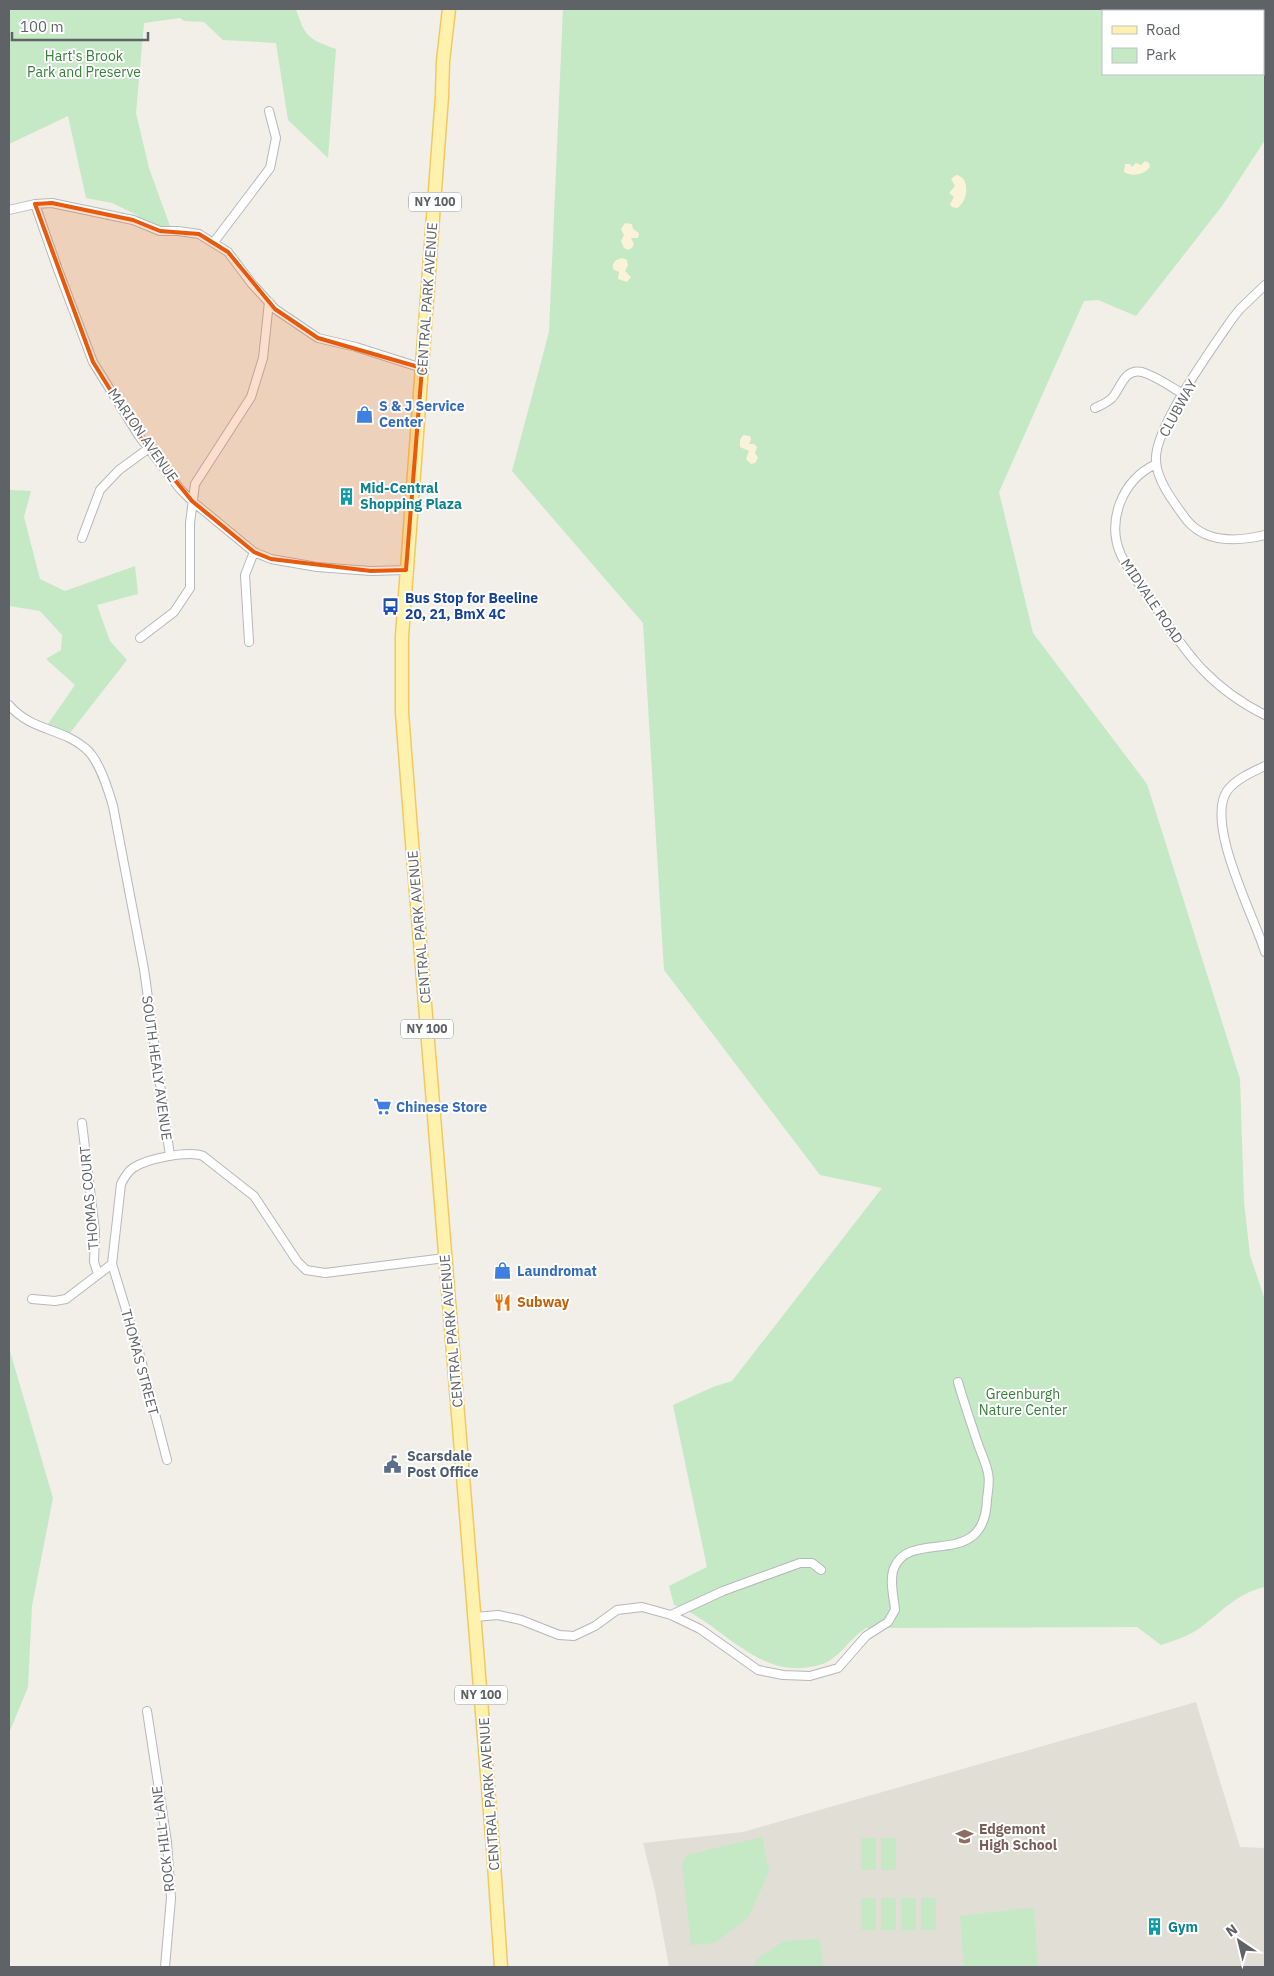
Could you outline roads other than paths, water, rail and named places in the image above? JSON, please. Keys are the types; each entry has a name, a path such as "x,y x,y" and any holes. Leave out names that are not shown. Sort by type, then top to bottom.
{"main road":[{"name":"CENTRAL PARK AVENUE","path":"449,9 443,61 442,96 406,570 401,661 402,713 494,1855 500,1967"}],"street":[{"path":"214,242 270,168 276,138 269,111"},
{"path":"9,210 35,204 52,203 124,218 160,231 199,234 228,252 275,309 318,338 422,368"},
{"name":"MARION AVENUE","path":"35,204 56,267 93,362 149,448 180,489 192,501 254,552 271,559 317,567 406,570"},
{"name":"CLUBWAY","path":"1156,464 1158,443 1184,394 1232,319 1265,285"},
{"path":"140,638 174,612 190,588 190,523 192,501 198,478 251,398 263,358 269,302"},
{"path":"1095,408 1113,397 1125,376 1133,372 1146,374 1184,394"},
{"path":"82,538 100,490 119,470 149,448"},
{"path":"1156,464 1166,489 1182,515 1193,527 1207,535 1223,540 1242,540 1265,535"},
{"name":"MIDVALE ROAD","path":"1156,464 1139,475 1123,497 1116,511 1114,527 1121,555 1183,648 1198,667 1228,692 1265,715"},
{"path":"249,642 246,575 254,552"},
{"name":"SOUTH HEALY AVENUE","path":"9,705 32,723 86,748 95,760 107,789 113,806 142,952 170,1156 193,1154 203,1156 249,1191 262,1206 297,1261 306,1270 318,1273 332,1273 445,1258"},
{"path":"1265,766 1239,780 1227,791 1222,804 1221,817 1231,859 1265,952"},
{"name":"THOMAS COURT","path":"82,1123 95,1231 94,1262 98,1274"},
{"name":"THOMAS STREET","path":"167,1460 139,1352 112,1264 120,1190 123,1179 134,1167 170,1156"},
{"path":"32,1299 55,1301 66,1299 112,1264"},
{"path":"475,1618 498,1616 521,1620 559,1635 574,1636 596,1626 618,1610 642,1607 671,1615 700,1629 758,1670 784,1675 810,1676 838,1668 866,1636 888,1622 892,1616 895,1610 892,1575 900,1560 914,1552 968,1540 980,1532 983,1525 987,1510 988,1474 958,1382"},
{"path":"671,1615 723,1591 800,1563 812,1563 821,1570"},
{"name":"ROCK HILL LANE","path":"146,1712 167,1842 170,1888 165,1967"}],"place":[{"name":"S & J Service Center","path":"365,414"},
{"name":"Mid-Central Shopping Plaza","path":"346,496"},
{"name":"Bus Stop for Beeline 20, 21, BmX 4C","path":"391,606"},
{"name":"Chinese Store","path":"382,1107"},
{"name":"Laundromat","path":"503,1271"},
{"name":"Subway","path":"503,1302"},
{"name":"Scarsdale Post Office","path":"393,1464"},
{"name":"Edgemont High School","path":"965,1837"},
{"name":"Gym","path":"1154,1927"}],"park label":[{"name":"Hart's Brook Park and Preserve","path":"84,64"},
{"name":"Greenburgh Nature Center","path":"1023,1402"}]}
